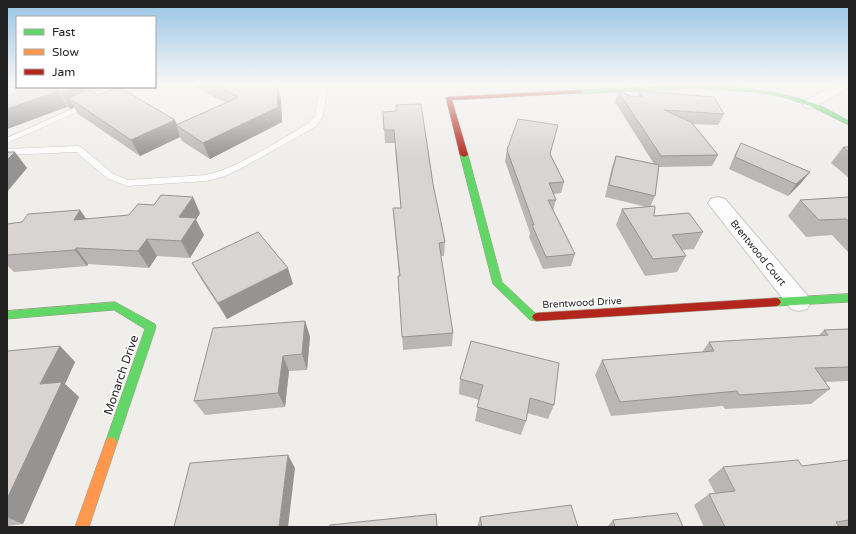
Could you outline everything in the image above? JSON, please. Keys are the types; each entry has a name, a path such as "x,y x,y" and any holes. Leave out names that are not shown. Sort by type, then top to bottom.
{"street":[{"name":"Brentwood Drive","path":"452,109 498,284 533,317 849,298"},
{"path":"820,109 849,123"},
{"name":"Brentwood Court","path":"718,203 799,302"},
{"name":"Monarch Drive","path":"7,315 115,306 151,327 82,527"}],"lane":[{"path":"7,141 79,109"},
{"path":"7,152 78,149 110,176 127,183 206,178 220,175 237,167 312,125 319,116 320,109"}],"building":[{"path":"85,109 156,109 175,120 131,140"},
{"path":"212,109 274,109 203,143 176,125"},
{"path":"396,109 422,109 433,184 445,242 439,243 453,333 402,337 398,276 400,276 393,208 401,208 394,130 384,130 383,112 396,111"},
{"path":"630,109 721,109 724,114 664,110 691,122 718,155 661,156"},
{"path":"518,119 558,125 550,154 564,182 549,183 556,200 548,200 575,254 546,257 532,225 534,225 507,150"},
{"path":"741,143 810,172 796,184 735,157"},
{"path":"843,147 849,147 849,152"},
{"path":"7,152 15,152 7,160"},
{"path":"616,156 659,165 655,196 609,185"},
{"path":"161,195 193,197 179,217 196,218 181,241 147,239 138,251 76,248 75,250 7,255 7,224 22,222 28,214 80,210 74,220 129,215 138,204 154,205"},
{"path":"849,197 849,221 846,219 819,220 800,200"},
{"path":"655,206 654,216 689,213 703,232 672,235 686,256 653,259 622,209"},
{"path":"258,232 288,268 218,303 192,263"},
{"path":"305,321 302,354 283,356 278,393 194,401 213,328"},
{"path":"849,329 849,367 815,368 830,389 739,395 737,391 620,402 602,360 714,351 709,342 828,335 824,330"},
{"path":"471,341 559,363 554,405 530,398 526,421 477,407 483,385 460,379"},
{"path":"60,346 40,384 62,382 7,499 7,351"},
{"path":"288,455 279,527 174,527 190,463"},
{"path":"798,460 802,466 849,460 849,520 836,522 839,527 725,527 709,494 735,491 723,467"},
{"path":"571,505 578,527 482,527 480,517"},
{"path":"677,513 683,527 615,527 613,520"},
{"path":"436,514 437,527 330,527 330,525"}],"traffic: fast":[{"path":"822,109 849,123"},
{"path":"464,155 498,284 533,317 537,317"},
{"path":"776,302 849,298"},
{"path":"7,315 115,306 151,327 111,443"}],"traffic: slow":[{"path":"82,527 111,443"}],"traffic: jam":[{"path":"452,109 464,155"},
{"path":"537,317 776,302"}]}
